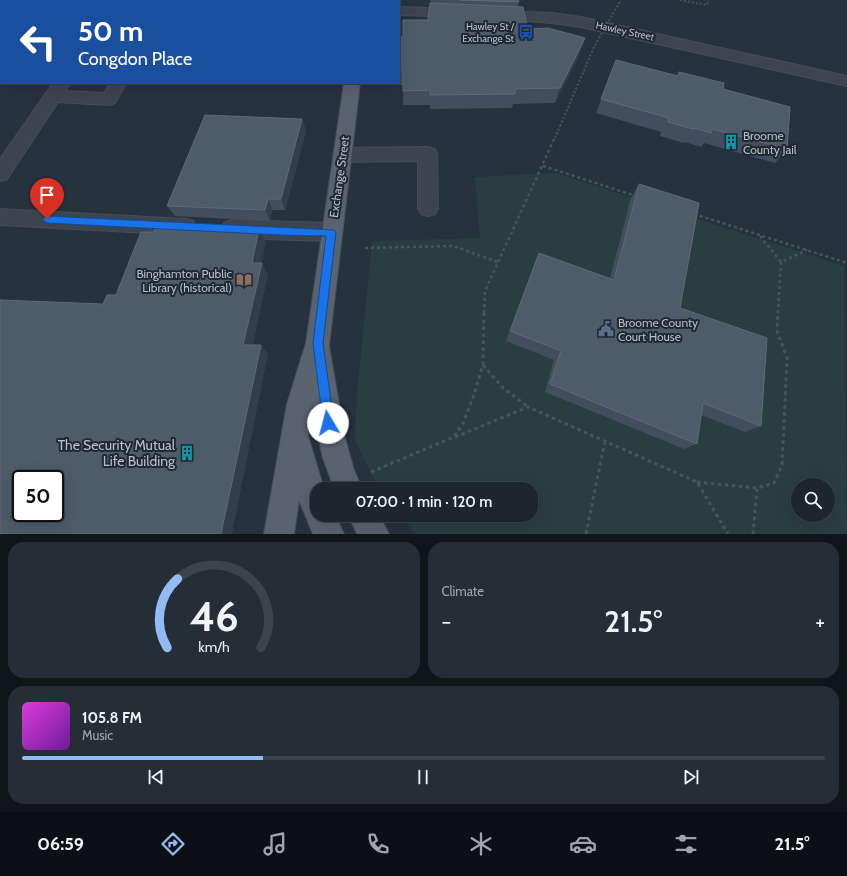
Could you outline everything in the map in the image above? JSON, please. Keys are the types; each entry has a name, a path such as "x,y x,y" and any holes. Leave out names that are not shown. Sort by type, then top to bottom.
{"main road":[{"name":"Exchange Street","path":"279,534 297,419 303,390 318,343 331,232 352,84"},
{"name":"Exchange Street","path":"318,343 331,435 338,461 358,481"},
{"name":"Exchange Street","path":"297,419 298,450 304,476 310,492"},
{"path":"323,522 329,534"},
{"path":"366,522 374,534"}],"street":[{"name":"Hawley Street","path":"400,11 476,14 562,11 671,41 847,81"},
{"path":"0,174 57,89 109,99 117,84"},
{"path":"342,155 428,154 428,208"},
{"path":"0,217 286,232 331,232"}],"path":[{"path":"454,437 463,423 474,395 483,364 485,291 543,166 594,46 621,0"},
{"path":"680,0 707,6 708,0"},
{"path":"543,166 640,197"},
{"path":"692,214 847,263"},
{"path":"483,364 502,387 528,407 697,482 757,488 774,482 782,465 787,358 778,331 781,262 760,235"},
{"path":"365,248 453,246 498,262"},
{"path":"781,262 808,250"},
{"path":"358,481 454,437 528,407"},
{"path":"586,534 605,441"},
{"path":"697,482 728,534"},
{"path":"752,534 757,488"}],"green space":[{"path":"556,173 844,266 847,534 416,534 405,522 538,522 538,482 376,482 355,440 357,393 372,241 480,238 475,177"}],"building":[{"path":"460,0 518,0 519,2"},
{"path":"430,3 523,7 528,29 548,28 585,38 560,88 515,89 515,94 430,95 430,90 403,91 403,70 400,70 400,37 403,37 403,20 428,20"},
{"path":"616,60 678,76 679,72 724,83 723,89 790,107 787,149 712,129 711,133 693,129 668,122 669,118 601,99"},
{"path":"205,115 302,119 281,199 268,199 265,210 167,206"},
{"name":"Broome County Court House","path":"639,184 699,203 680,308 767,338 761,426 703,403 697,444 550,384 561,351 510,331 539,253 614,280"},
{"path":"157,224 259,229 252,263 262,263 243,345 261,345 221,534 0,534 0,300 103,304 107,295 116,295 141,232 154,232"}],"place":[{"name":"Hawley St / Exchange St","path":"526,32"},
{"name":"Broome County Jail","path":"731,142"},
{"name":"Binghamton Public Library (historical)","path":"244,280"},
{"name":"Broome County Court House","path":"606,329"},
{"name":"The Security Mutual Life Building","path":"187,453"}],"route":[{"path":"47,219 280,232 331,232 318,343 328,423"}]}
